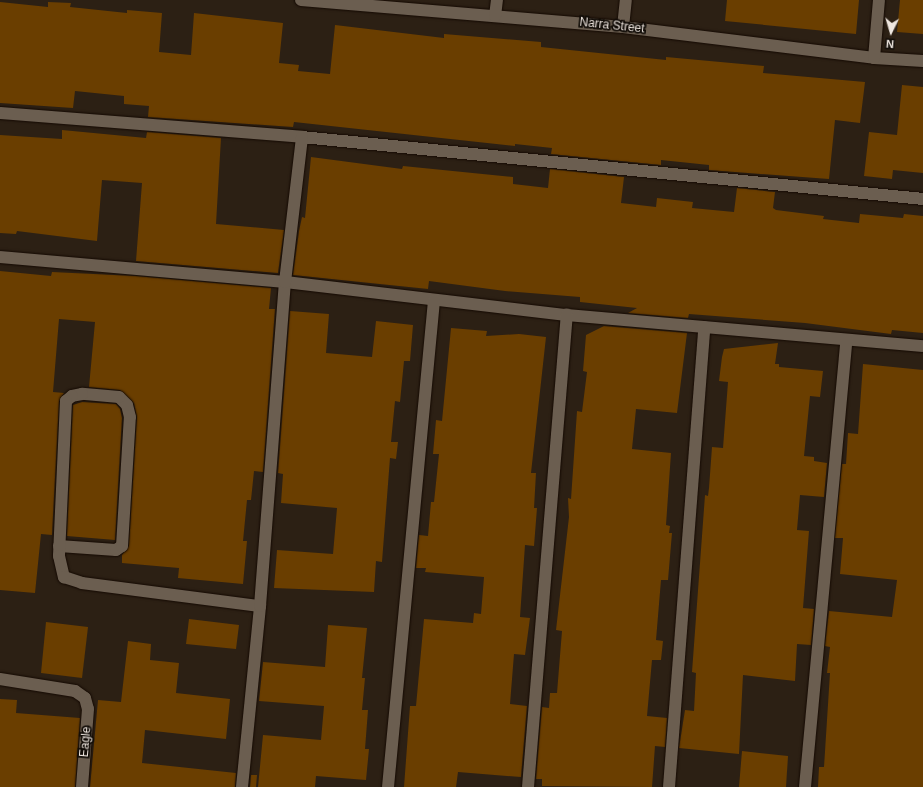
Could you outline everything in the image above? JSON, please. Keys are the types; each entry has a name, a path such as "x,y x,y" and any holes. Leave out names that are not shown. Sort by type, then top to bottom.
{"street":[{"name":"Narra Street","path":"301,0 623,26 874,58 923,61"},
{"path":"495,16 497,0"},
{"path":"623,26 626,0"},
{"path":"874,58 879,0"},
{"path":"0,113 302,137 923,199"},
{"path":"242,787 260,606 285,282 302,137"},
{"path":"0,257 285,282 567,315 846,341 923,346"},
{"path":"388,787 434,300"},
{"path":"528,787 567,315"},
{"path":"669,787 704,327"},
{"path":"805,787 846,341"},
{"path":"59,546 116,550 122,546 130,417 127,405 119,397 82,394 72,396 66,401 59,546 60,564 64,576 76,582 260,606"},
{"name":"Eagle","path":"0,679 75,691 85,698 88,709 82,787"}],"building":[{"path":"727,0 859,0 856,34 725,21"},
{"path":"900,0 923,0 923,34 897,32"},
{"path":"0,2 48,7 48,2 71,3 70,7 127,13 127,10 162,13 159,52 191,55 194,13 283,23 279,63 299,65 298,71 330,74 335,25 444,38 444,34 541,42 541,47 666,60 666,57 764,66 763,73 865,82 860,123 835,120 829,179 709,170 709,165 661,160 661,165 551,154 552,148 515,144 515,146 294,122 293,127 148,117 149,106 124,104 124,96 75,91 73,108 0,103"},
{"path":"902,85 923,87 923,173 893,170 892,179 864,176 869,132 897,135"},
{"path":"62,130 146,138 147,132 221,138 216,224 284,230 278,273 136,261 142,183 102,180 97,241 17,231 16,234 0,233 0,135 62,139"},
{"path":"311,157 402,169 403,166 513,177 513,184 548,188 550,169 624,177 621,203 656,207 657,198 693,202 692,208 734,212 737,188 775,192 773,208 776,210 824,216 823,219 859,223 860,214 903,218 904,214 923,216 923,333 892,330 891,334 805,323 689,314 688,318 628,313 637,308 580,302 580,297 505,291 429,281 428,289 293,275 299,231 302,217 305,218"},
{"path":"0,271 51,276 52,272 135,276 271,288 269,309 275,309 263,472 254,471 251,500 247,500 243,541 247,541 243,584 178,578 179,568 122,563 122,555 129,546 137,417 134,403 120,390 89,387 95,322 59,319 53,392 64,393 59,401 52,535 41,534 35,593 0,590"},
{"path":"290,311 329,314 326,353 372,357 376,321 413,325 410,361 404,361 400,402 395,401 391,442 398,442 396,459 390,458 382,562 376,561 374,592 274,588 277,550 333,554 337,508 281,503 283,474 278,473"},
{"path":"604,326 687,333 677,413 636,409 632,449 671,453 666,525 670,526 669,533 672,533 668,580 661,580 656,640 663,641 661,660 652,660 647,716 667,718 665,747 655,746 652,787 542,786 542,779 536,779 542,707 549,708 550,693 557,693 562,631 556,630 569,517 568,498 571,499 577,411 582,412 587,372 583,371 586,335"},
{"path":"451,328 487,331 486,336 519,334 546,337 531,473 536,473 534,508 537,508 534,546 525,545 520,617 530,618 525,655 514,654 510,704 527,706 521,777 458,772 456,787 404,787 410,706 416,706 424,619 473,623 474,613 481,614 484,577 425,572 426,568 416,568 419,535 428,536 431,502 434,502 439,454 433,454 436,420 442,421"},
{"path":"778,343 775,364 779,364 779,367 823,371 820,397 810,396 804,456 814,457 814,461 827,463 824,497 800,495 797,530 809,531 803,608 814,609 811,645 797,644 795,681 743,675 739,754 679,748 685,710 694,711 696,673 692,672 705,495 708,496 712,447 723,448 728,382 719,381 722,357 724,349"},
{"path":"863,364 923,370 923,787 818,787 819,767 824,767 830,673 827,673 830,647 825,646 829,611 892,617 897,580 840,574 843,538 835,538 842,464 846,464 848,433 858,434"},
{"path":"82,402 116,404 120,409 122,418 115,540 67,536 73,405"},
{"path":"189,619 239,625 236,649 186,644"},
{"path":"46,622 88,627 82,678 41,673"},
{"path":"328,625 367,628 362,678 365,678 362,710 368,710 365,749 369,749 366,780 316,776 315,787 258,787 263,735 321,740 324,706 259,701 263,662 325,667"},
{"path":"128,641 151,644 150,660 179,663 176,693 230,699 226,739 145,730 142,763 236,773 235,787 90,787 98,700 121,702"},
{"path":"0,699 17,700 16,713 80,718 75,787 0,787"},
{"path":"742,751 788,756 786,787 739,787"},
{"path":"251,775 257,775 256,787 250,787"}]}
